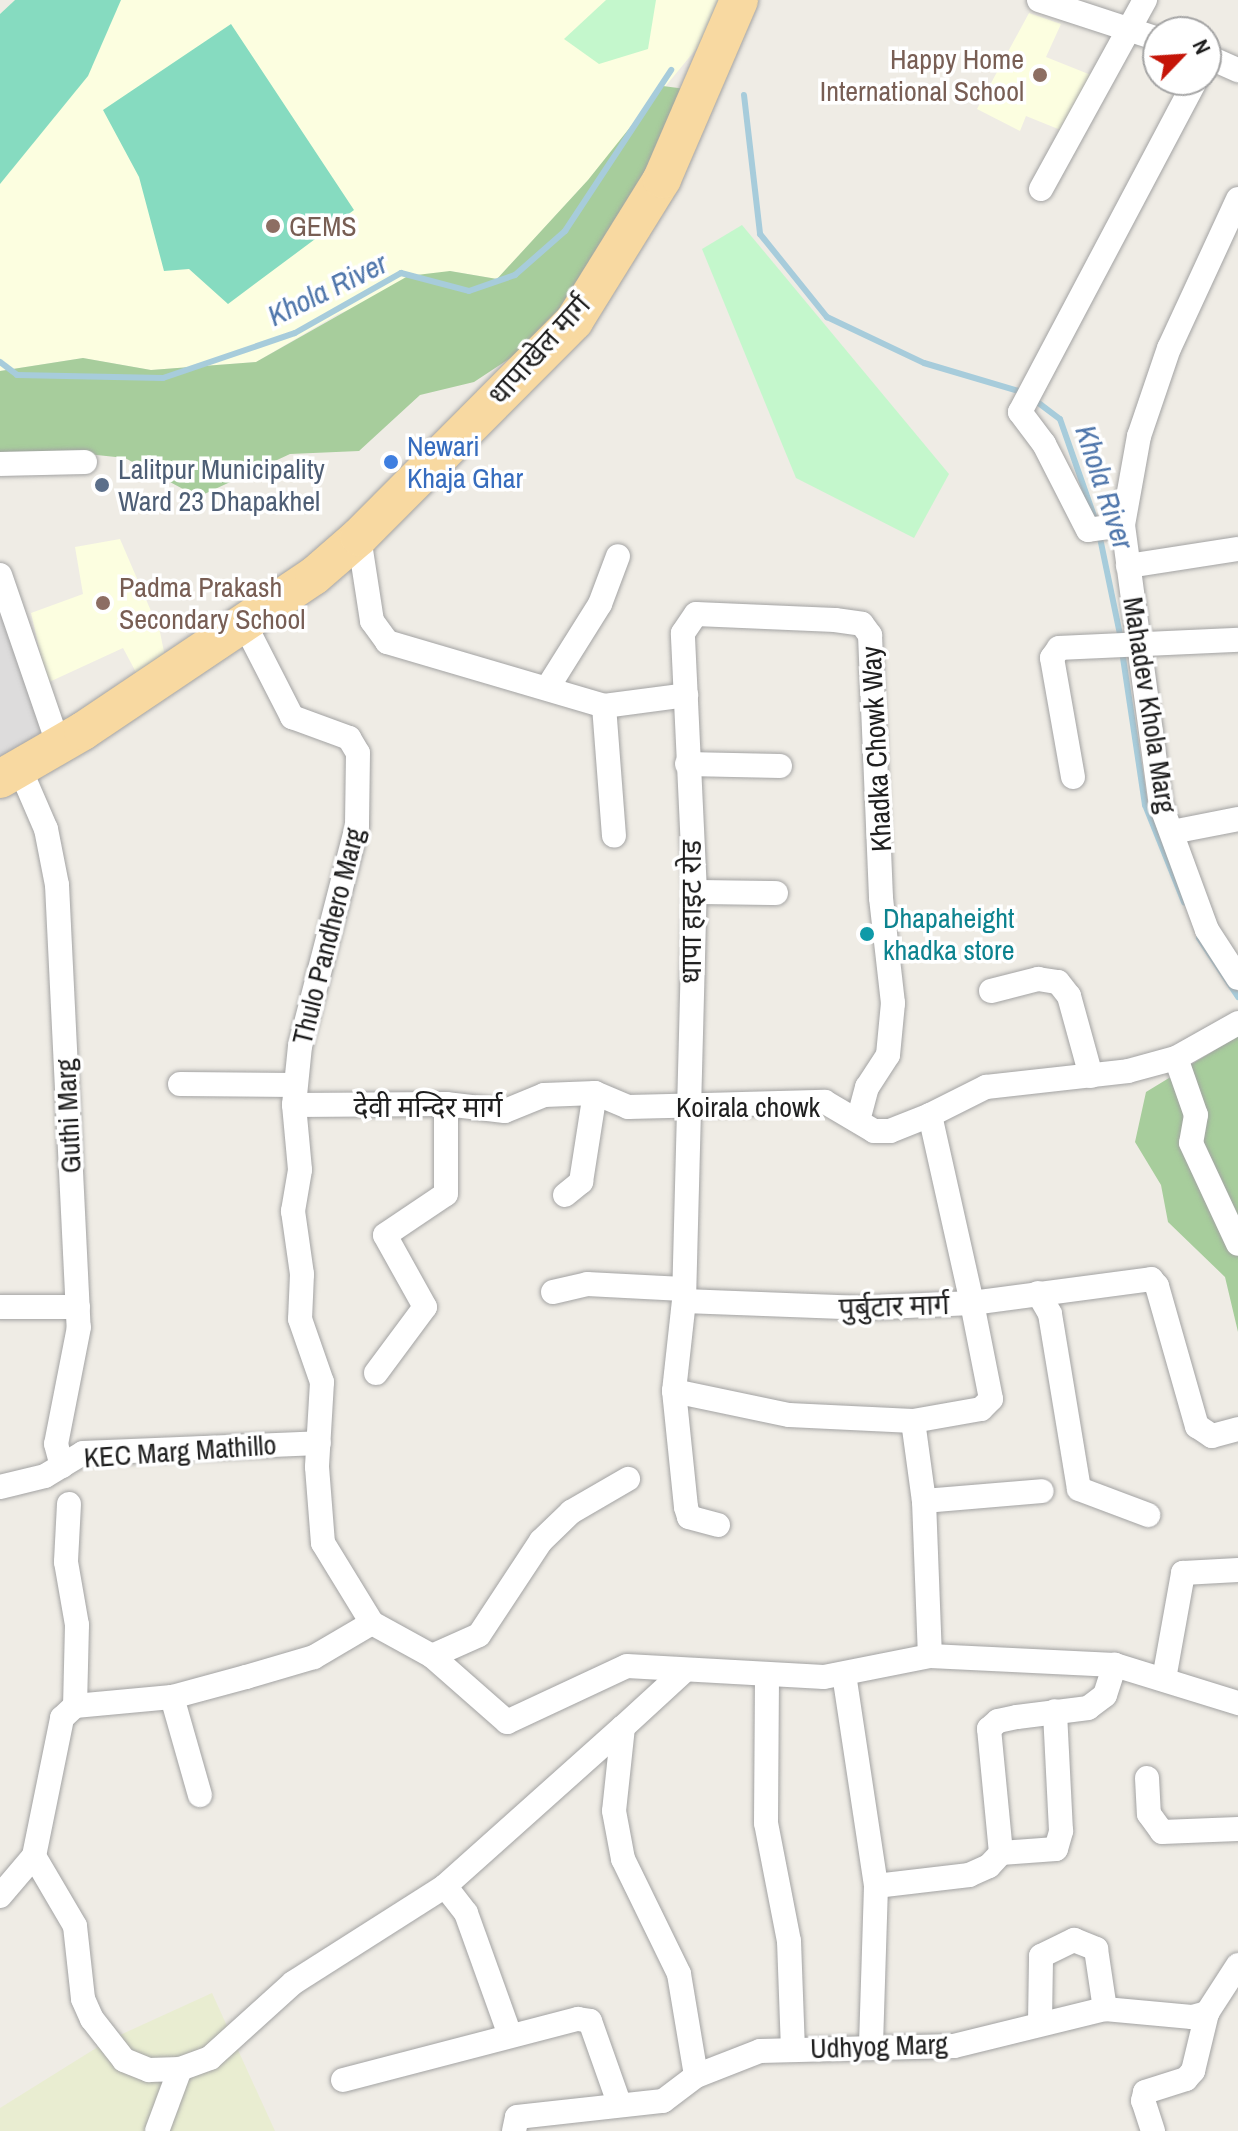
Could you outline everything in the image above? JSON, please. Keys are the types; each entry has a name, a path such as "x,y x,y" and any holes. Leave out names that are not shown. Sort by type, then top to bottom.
{"main road":[{"name":"धापाखेल मार्ग","path":"10,774 59,746 314,576 359,537 574,321 662,179 739,0"}],"street":[{"path":"1039,0 1142,34"},
{"path":"1041,189 1145,0"},
{"path":"1106,527 1044,444 1024,424 1020,412 1187,96"},
{"name":"Mahadev Khola Marg","path":"1238,199 1164,363 1106,527 1128,566 1126,647 1153,720 1161,805 1207,930 1238,978"},
{"path":"0,464 85,462"},
{"path":"359,537 372,621 387,642 427,658 455,660 604,706 686,695"},
{"path":"1128,566 1238,549"},
{"path":"548,687 600,604 618,556"},
{"path":"0,575 59,746"},
{"name":"Khadka Chowk Way","path":"686,695 683,633 696,614 835,620 862,624 870,635 881,898 893,1003 888,1055 867,1087 858,1121"},
{"name":"Thulo Pandhero Marg","path":"244,623 292,717 349,738 358,753 357,826 318,962 294,1095 300,1170 293,1211 302,1274 300,1319 322,1382 319,1443 323,1543 372,1623"},
{"path":"1073,777 1054,653 1238,640"},
{"name":"धापा हाइट रोड","path":"686,695 695,892 691,1108 683,1295 674,1391 689,1517 718,1525"},
{"path":"604,706 614,836"},
{"path":"687,764 780,766"},
{"name":"Guthi Marg","path":"10,774 46,829 57,885 78,1307 74,1374 56,1444 62,1466"},
{"path":"1172,832 1238,819"},
{"path":"695,892 776,893"},
{"path":"991,991 1038,979 1058,982 1069,996 1091,1076"},
{"name":"Koirala chowk","path":"560,1092 595,1093 619,1106 691,1108 825,1102 874,1131 890,1131 986,1087 1091,1076 1176,1058 1234,1025"},
{"path":"1176,1058 1196,1115 1191,1143 1238,1244"},
{"name":"देवी मन्दिर मार्ग","path":"180,1084 505,1111 560,1092"},
{"path":"565,1195 581,1182 595,1093"},
{"path":"376,1373 425,1307 385,1231 446,1194 446,1104"},
{"path":"930,1115 972,1303 1151,1279 1157,1286 1197,1426 1212,1436 1238,1429"},
{"name":"पुर्बुटार मार्ग","path":"553,1292 587,1284 683,1295 863,1308 972,1303 991,1399 981,1409 913,1421"},
{"path":"1038,1293 1050,1314 1077,1485 1083,1492 1148,1515"},
{"path":"0,1307 78,1307"},
{"path":"674,1391 789,1415 913,1421 924,1501 930,1656"},
{"name":"KEC Marg Mathillo","path":"0,1487 45,1476 83,1453 319,1443"},
{"path":"432,1656 479,1635 541,1541 571,1512 628,1479"},
{"path":"924,1501 1042,1491"},
{"path":"69,1504 66,1562 77,1625 75,1706"},
{"path":"1164,1679 1183,1573 1238,1570"},
{"path":"0,1896 34,1856 54,1746 62,1718 75,1706 172,1697 314,1657 372,1623 432,1656 507,1722 612,1669 771,1678 844,1674 930,1656 1115,1665 1238,1703"},
{"path":"1001,1853 989,1729 998,1721 1088,1708 1105,1695 1115,1665"},
{"path":"34,1856 75,1926 83,1999 92,2019 124,2060 149,2070 180,2069 210,2058 293,1983 445,1886 682,1673"},
{"path":"844,1674 876,1886 871,2047"},
{"path":"771,1678 766,1823 789,1941 793,2049"},
{"path":"172,1697 200,1795"},
{"path":"876,1886 969,1875 989,1866 1001,1853 1056,1849 1061,1831 1055,1711"},
{"path":"623,1727 614,1811 617,1837 679,1974 696,2076"},
{"path":"1147,1778 1149,1814 1162,1832 1238,1829"},
{"path":"445,1886 466,1913 510,2035"},
{"path":"1040,2023 1041,1956 1074,1940 1096,1949 1105,2009"},
{"path":"1153,2131 1145,2092 1186,2079 1193,2071 1207,2013 1238,1965"},
{"name":"Udhyog Marg","path":"514,2131 517,2117 619,2103 663,2101 696,2076 760,2051 871,2047 899,2051 954,2046 1105,2009 1192,2017 1207,2013"},
{"path":"343,2080 578,2019 590,2021 619,2103"},
{"path":"157,2131 180,2069"}],"shaded area":[{"name":"GEMS","path":"15,0 728,0 716,25 588,180 497,279 450,271 338,314 256,362 151,370 83,358 0,371 0,14"},
{"name":"Happy Home International School","path":"1029,13 1061,24 1046,57 1101,79 1063,131 1026,116 1020,131 977,109"},
{"name":"Padma Prakash Secondary School","path":"120,539 160,632 165,657 138,676 123,648 47,683 31,613 83,594 75,547"},
{"path":"0,582 47,730 0,769"},
{"path":"212,1993 275,2131 0,2131 0,2108 109,2040"}],"green space":[{"path":"15,0 121,0 88,76 0,184 0,14"},
{"path":"606,0 656,0 648,49 599,64 564,39"},
{"path":"231,24 354,210 228,304 189,269 164,271 139,177 103,110"},
{"path":"663,86 693,90 583,278 533,343 474,382 420,395 359,451 290,454 198,497 125,458 78,453 0,462 0,371 83,358 151,370 256,362 408,276 450,271 497,279 588,180"},
{"path":"742,225 949,474 914,538 796,478 702,249"},
{"path":"1238,1036 1238,1332 1225,1277 1168,1222 1161,1185 1135,1142 1146,1092"}],"waterway":[{"name":"Khola River","path":"0,362 17,375 163,378 295,333 401,273 469,291 515,275 565,231 671,70"},
{"name":"Khola River","path":"744,95 760,234 827,317 924,363 1022,392"},
{"name":"Khola River","path":"1032,398 1060,419 1096,522"},
{"name":"Khola River","path":"1099,533 1121,639"},
{"name":"Khola River","path":"1122,651 1145,805 1184,902"},
{"name":"Khola River","path":"1199,938 1238,997"}],"place":[{"name":"Happy Home International School","path":"1040,75"},
{"name":"GEMS","path":"273,226"},
{"name":"Newari Khaja Ghar","path":"391,462"},
{"name":"Lalitpur Municipality Ward 23 Dhapakhel","path":"102,485"},
{"name":"Padma Prakash Secondary School","path":"103,603"},
{"name":"Dhapaheight khadka store","path":"867,934"}]}
